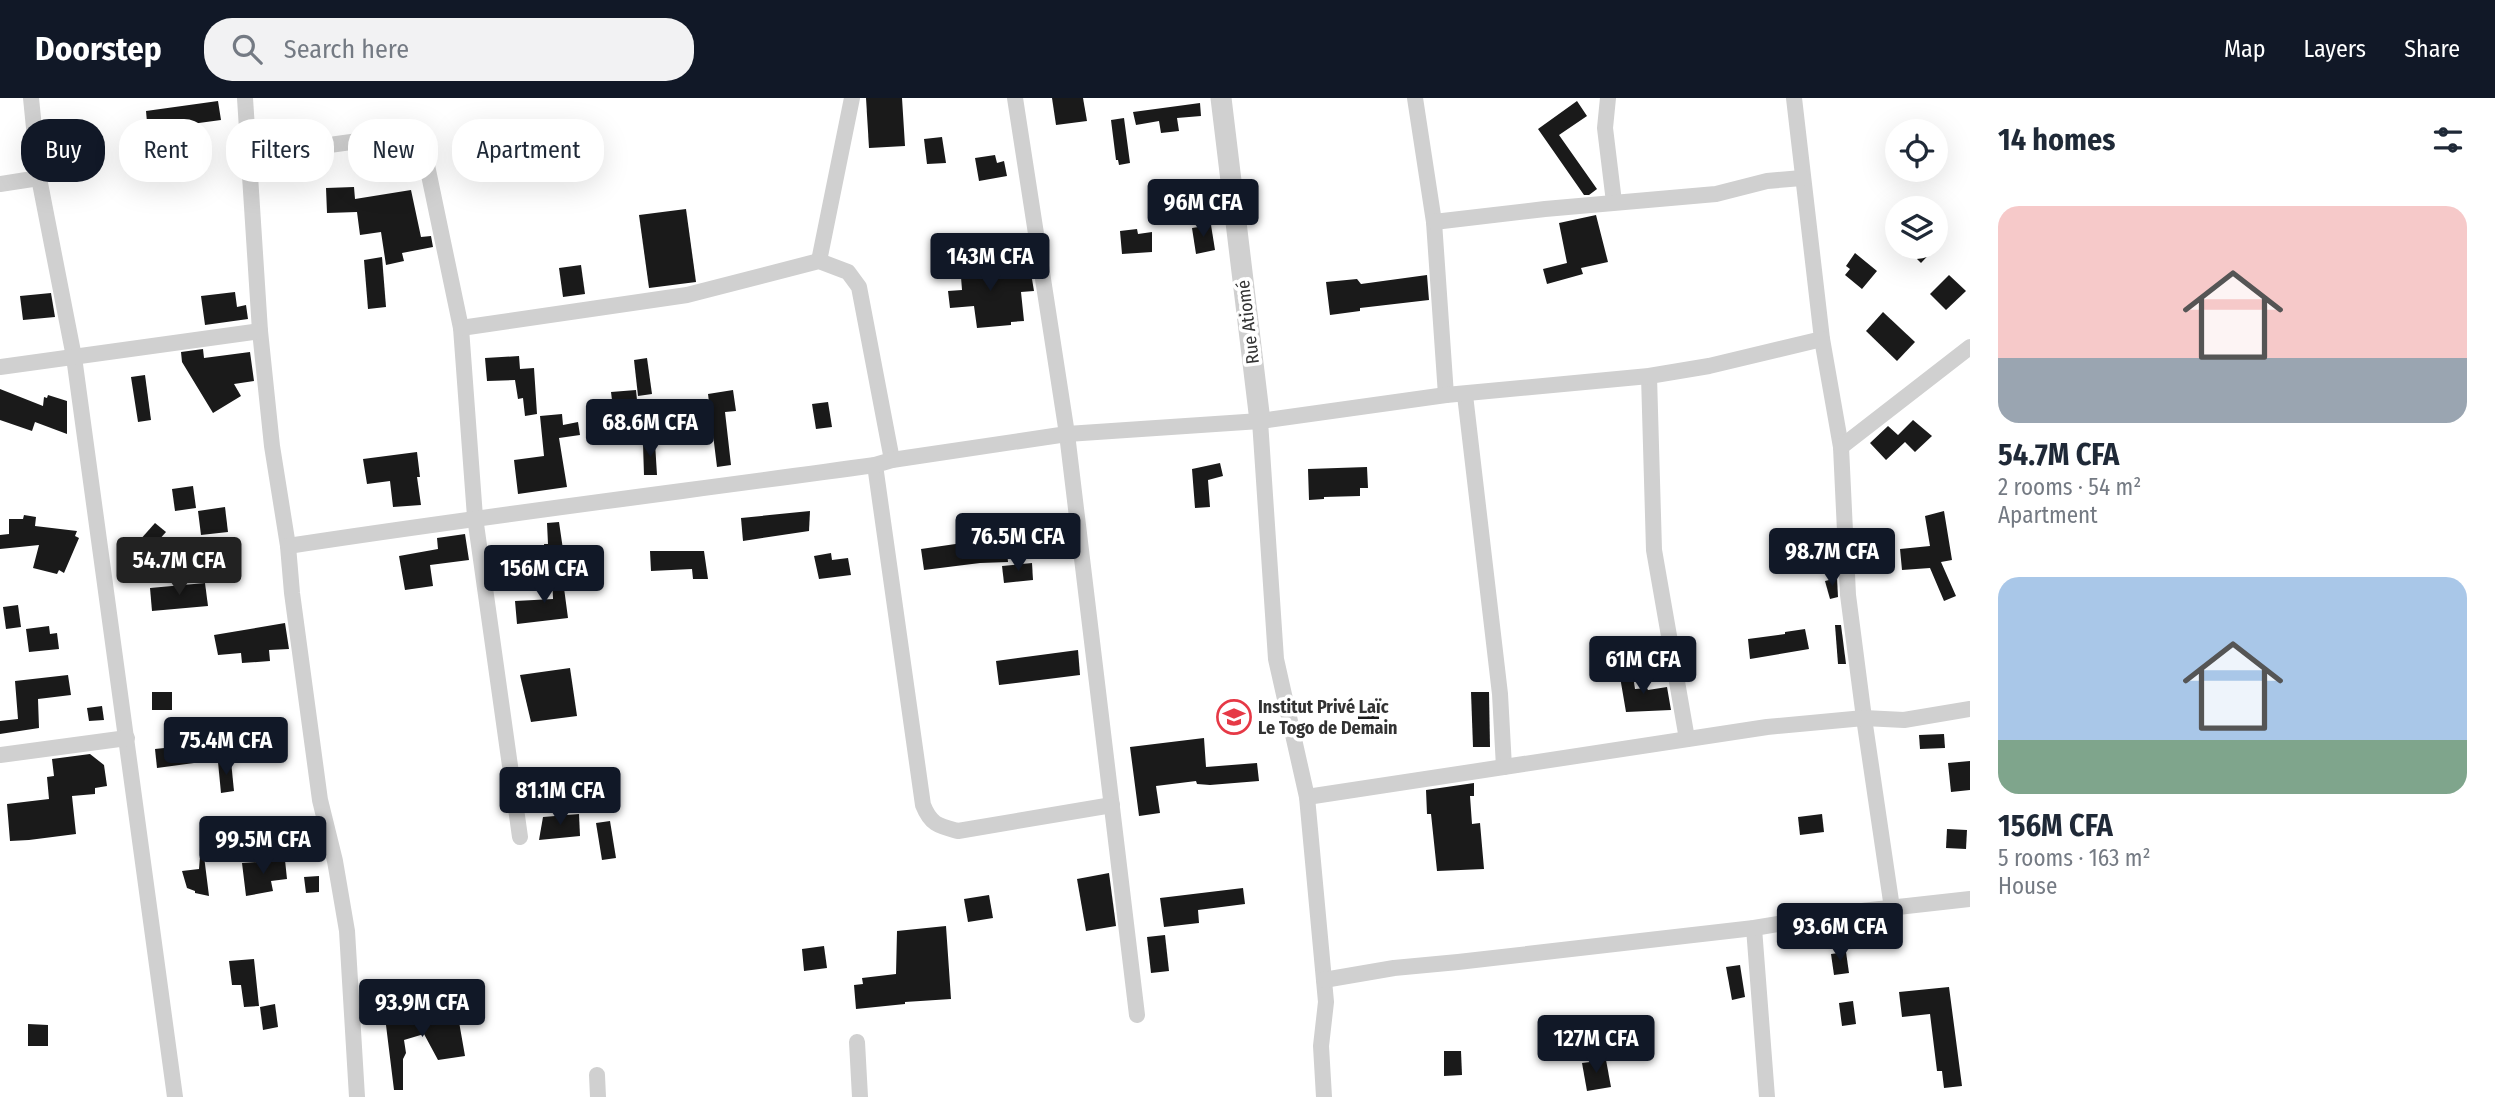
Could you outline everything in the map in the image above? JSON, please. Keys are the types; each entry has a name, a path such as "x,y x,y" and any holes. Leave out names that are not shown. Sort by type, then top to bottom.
{"street":[{"path":"31,98 33,119"},
{"path":"245,98 246,119"},
{"path":"819,261 852,98"},
{"path":"1016,98 1067,434 1137,1015"},
{"name":"Rue Atiomé","path":"1221,98 1260,421"},
{"path":"1415,98 1434,222 1446,395"},
{"path":"1608,98 1605,128 1614,202"},
{"path":"1794,98 1822,339 1841,447 1848,595 1892,908"},
{"path":"334,144 402,135 415,140 424,151 461,328 475,517 520,838"},
{"path":"1434,222 1614,202 1716,194 1767,181 1802,178"},
{"path":"0,184 21,181"},
{"path":"40,182 74,357 127,738 156,975 175,1097"},
{"path":"251,182 260,331 272,446 288,546 320,800 335,861 347,931 357,1097"},
{"path":"461,328 687,295 819,261 848,272 859,287 892,460"},
{"path":"0,367 260,331"},
{"path":"288,546 475,517 875,465 892,460 1067,434 1260,421 1446,395 1649,376 1709,366 1822,339"},
{"path":"1841,447 1970,347"},
{"path":"1649,376 1654,550 1687,739"},
{"path":"1465,395 1500,694 1504,767"},
{"path":"1260,421 1276,659 1307,797 1326,1002 1321,1046 1324,1097"},
{"path":"875,465 923,805 928,818 939,826 958,831 1112,805"},
{"path":"1307,797 1767,727 1864,718 1904,720 1970,709"},
{"path":"0,754 127,738"},
{"path":"1324,980 1394,968 1754,928 1844,913 1970,899"},
{"path":"1754,928 1767,1097"},
{"path":"857,1042 860,1097"},
{"path":"597,1075 597,1097"}],"building":[{"path":"866,98 902,98 905,146 869,148"},
{"path":"1052,98 1083,98 1087,121 1056,125"},
{"path":"218,101 221,120 147,119 146,111"},
{"path":"1577,101 1587,116 1559,135 1597,189 1589,195 1584,195 1538,129"},
{"path":"1200,103 1201,116 1177,118 1179,131 1161,133 1159,121 1136,125 1133,112"},
{"path":"1124,118 1130,163 1119,165 1111,120"},
{"path":"942,137 946,163 927,164 924,139"},
{"path":"995,155 997,163 1004,161 1007,176 979,181 975,158"},
{"path":"354,187 355,199 411,190 421,237 431,236 433,247 402,253 404,261 386,265 381,232 360,235 357,212 327,213 326,188"},
{"path":"686,209 696,282 649,288 639,215"},
{"path":"1596,215 1608,262 1581,268 1583,274 1547,284 1543,269 1567,263 1559,223"},
{"path":"1211,225 1215,250 1196,254 1192,228"},
{"path":"1137,229 1138,234 1152,232 1152,252 1122,254 1120,231"},
{"path":"979,249 981,278 1031,273 1034,291 1021,292 1024,321 977,328 974,306 950,308 948,291 962,290 959,251"},
{"path":"1855,253 1877,271 1862,289 1845,275 1850,269 1846,266"},
{"path":"382,257 386,307 368,309 364,260"},
{"path":"581,265 585,294 563,297 559,268"},
{"path":"1427,275 1429,300 1360,308 1360,311 1330,315 1326,282 1357,279 1361,284"},
{"path":"1949,275 1966,291 1946,310 1930,294"},
{"path":"235,292 237,307 246,305 248,319 205,325 201,296"},
{"path":"51,293 55,317 23,320 20,296"},
{"path":"1883,312 1915,342 1897,361 1866,331"},
{"path":"203,349 204,358 250,352 254,381 234,384 241,396 213,413 182,362 181,352"},
{"path":"519,356 520,369 534,368 537,414 525,416 523,398 518,399 515,380 487,381 485,358"},
{"path":"647,358 652,394 638,396 634,360"},
{"path":"145,375 151,420 138,422 131,377"},
{"path":"0,389 43,406 44,397 47,398 48,395 67,401 67,434 35,422 32,431 0,420"},
{"path":"636,390 640,430 616,433 611,392"},
{"path":"733,390 736,411 725,412 731,465 717,467 708,394"},
{"path":"828,402 832,427 816,429 812,404"},
{"path":"562,414 563,425 578,422 580,435 559,438 567,487 518,494 514,460 544,456 540,416"},
{"path":"1913,420 1932,436 1915,452 1905,442 1886,460 1870,443 1888,426 1898,435"},
{"path":"655,443 657,475 644,475 643,444"},
{"path":"417,452 421,505 393,507 390,481 367,484 363,459"},
{"path":"1220,463 1223,476 1208,480 1210,507 1195,508 1192,469"},
{"path":"1367,467 1368,488 1360,488 1360,496 1309,500 1308,469"},
{"path":"193,486 196,508 175,511 172,489"},
{"path":"225,507 228,532 201,535 198,511"},
{"path":"810,511 809,531 743,541 741,518"},
{"path":"1944,511 1952,560 1941,562 1956,596 1944,601 1930,568 1902,570 1900,549 1930,546 1925,516"},
{"path":"24,515 36,517 35,526 77,531 75,536 79,538 64,573 59,570 57,574 33,568 39,545 0,549 0,535 9,534 9,519 23,519"},
{"path":"559,522 566,570 548,572 544,544 548,544 547,523"},
{"path":"155,523 166,532 150,550 139,541"},
{"path":"465,534 469,560 430,565 433,586 405,590 399,556 438,549 437,538"},
{"path":"1006,539 1008,562 924,570 921,549"},
{"path":"650,551 704,551 708,579 693,579 692,569 651,571"},
{"path":"831,553 832,560 848,558 851,575 819,579 814,556"},
{"path":"1032,563 1033,580 1004,583 1002,566"},
{"path":"562,573 568,618 517,624 515,601 553,599 552,574"},
{"path":"1837,578 1838,597 1830,599 1825,581"},
{"path":"205,583 208,606 152,611 150,588"},
{"path":"18,605 21,627 6,629 3,607"},
{"path":"285,623 289,649 269,650 270,661 242,663 241,653 218,655 214,635"},
{"path":"1835,625 1841,625 1846,664 1838,664"},
{"path":"49,626 50,634 57,633 59,649 29,652 26,629"},
{"path":"1805,629 1809,649 1750,659 1748,639"},
{"path":"1078,650 1080,675 999,685 996,661"},
{"path":"570,668 577,716 531,722 520,675"},
{"path":"1632,669 1635,689 1667,687 1671,710 1626,712 1619,671"},
{"path":"68,675 71,695 38,699 39,728 0,734 0,721 18,719 15,681"},
{"path":"152,692 172,692 172,710 152,710"},
{"path":"1471,692 1489,692 1490,747 1473,747"},
{"path":"102,706 104,720 89,721 87,708"},
{"path":"1358,706 1379,706 1379,719 1358,719"},
{"path":"1944,734 1945,748 1920,749 1919,735"},
{"path":"1204,738 1206,767 1257,763 1259,781 1210,785 1197,784 1196,781 1156,786 1160,813 1139,816 1130,747"},
{"path":"192,745 194,763 157,768 155,749"},
{"path":"90,754 104,765 107,786 95,788 95,794 72,796 76,834 10,841 7,804 49,799 47,777 54,776 52,759"},
{"path":"231,761 234,791 221,793 218,762"},
{"path":"1970,761 1970,790 1951,792 1948,763"},
{"path":"1474,783 1474,796 1470,796 1472,824 1480,823 1484,869 1437,871 1431,814 1427,814 1426,790"},
{"path":"579,814 580,836 539,840 543,817"},
{"path":"1822,814 1824,832 1800,835 1798,817"},
{"path":"610,821 616,858 602,860 596,823"},
{"path":"1947,829 1967,830 1966,849 1946,848"},
{"path":"200,856 204,856 209,896 187,888 182,871 199,869"},
{"path":"285,860 287,879 271,881 273,891 246,896 242,863"},
{"path":"1109,873 1116,926 1086,931 1077,879"},
{"path":"319,876 319,892 306,893 304,877"},
{"path":"1243,888 1245,904 1198,910 1199,923 1164,927 1160,898"},
{"path":"989,895 993,918 968,922 964,899"},
{"path":"946,926 951,999 856,1009 854,985 863,984 862,978 896,974 897,931"},
{"path":"1165,935 1169,971 1151,973 1147,937"},
{"path":"824,946 827,968 804,971 802,949"},
{"path":"1846,952 1849,973 1834,975 1831,954"},
{"path":"254,959 259,1006 244,1007 241,985 232,985 229,961"},
{"path":"1740,965 1745,997 1732,1000 1726,967"},
{"path":"1949,987 1962,1086 1944,1088 1942,1071 1937,1071 1930,1014 1902,1017 1899,992"},
{"path":"1853,1001 1856,1024 1842,1026 1839,1003"},
{"path":"275,1004 278,1027 263,1030 260,1007"},
{"path":"445,1012 446,1017 458,1016 465,1056 438,1060 424,1034 404,1040 406,1053 403,1059 403,1090 394,1090 385,1017"},
{"path":"28,1024 48,1025 48,1046 28,1046"},
{"path":"1444,1051 1461,1051 1462,1075 1444,1076"},
{"path":"1606,1060 1611,1087 1587,1091 1582,1063"}],"place":[{"name":"Institut Privé Laïc Le Togo de Demain","path":"1234,717"}]}
